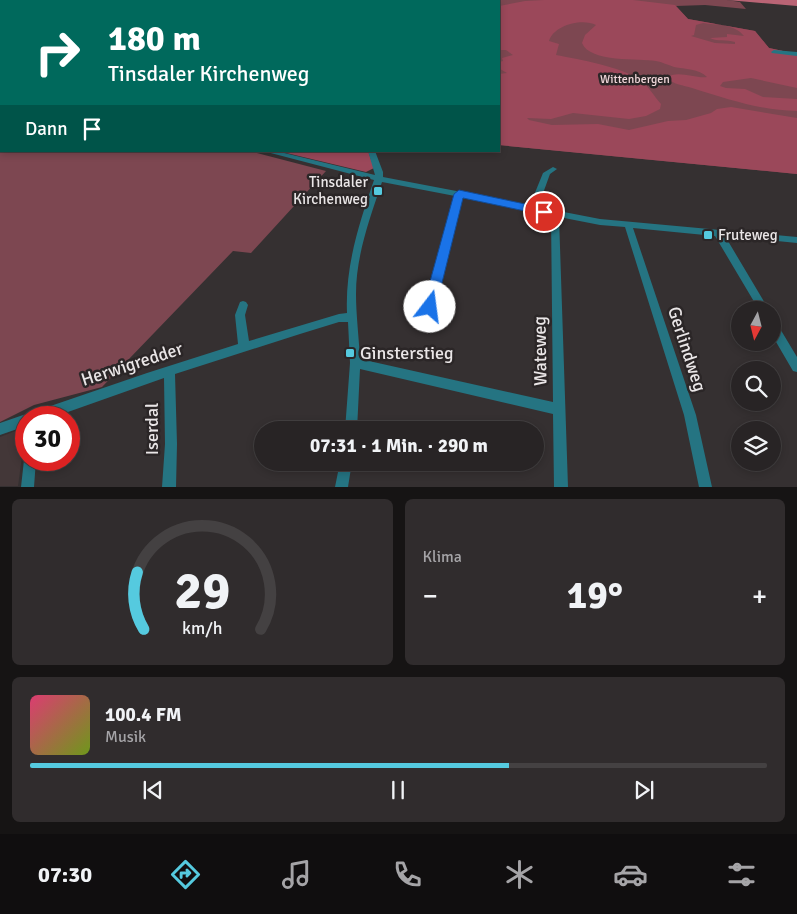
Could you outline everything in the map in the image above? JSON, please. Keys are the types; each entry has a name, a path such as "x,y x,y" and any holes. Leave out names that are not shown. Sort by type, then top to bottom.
{"street":[{"path":"774,52 797,54"},
{"path":"270,152 379,178 555,214 628,225 797,240"},
{"path":"352,421 355,363 351,294 355,257 379,178 379,172 371,152"},
{"path":"533,209 547,173 552,170"},
{"path":"433,292 459,194"},
{"name":"Wateweg","path":"555,214 561,486"},
{"name":"Gerlindweg","path":"628,225 690,415 706,486"},
{"path":"718,233 759,301"},
{"path":"242,305 240,315 244,346"},
{"name":"Herwigredder","path":"64,406 244,346 339,318 352,317"},
{"path":"781,340 797,367"},
{"path":"355,363 558,409"},
{"name":"Iserdal","path":"169,371 171,444 169,486"},
{"name":"Herwigredder","path":"0,430 15,425"},
{"path":"27,486 29,471"},
{"path":"341,486 344,471"}],"shaded area":[{"path":"727,0 797,0 797,6"},
{"path":"15,431 15,471 20,471 18,486 0,486 0,437"}],"green space":[{"name":"Wittenbergen","path":"501,0 727,0 740,2 746,9 705,5 676,6 688,19 755,31 769,48 797,54 797,174 500,145"},
{"name":"Wittenbergen","path":"544,0 633,0 675,5 688,19 755,31 769,48 797,54 797,88 751,78 723,82 720,86 745,89 763,97 797,99 797,111 769,109 679,84 667,78 676,74 707,77 696,71 656,61 604,57 595,54 582,43 585,35 596,25 583,22 569,24 556,31 549,41 559,44 556,55 600,64 633,76 649,89 661,104 660,109 646,116 629,119 573,113 551,119 527,118 552,125 598,124 629,130 668,121 686,120 711,113 717,109 731,107 797,118 797,174 500,145 500,74 507,73 500,69 500,62 503,61 502,58 513,55 506,50 500,50 500,6","holes":["703,23 736,29 744,36 727,34 727,37 710,38 732,41 735,44 715,43 691,36 694,35 696,25"]},
{"path":"0,152 253,152 326,171 251,253 233,251 102,387 32,406 15,406 15,414 0,422"},
{"path":"282,152 368,152 374,168 366,172"}],"place":[{"name":"Tinsdaler Kirchenweg","path":"378,191"},
{"name":"Fruteweg","path":"708,235"},
{"name":"Ginsterstieg","path":"350,353"}],"route":[{"path":"430,307 459,194 544,212"}]}
